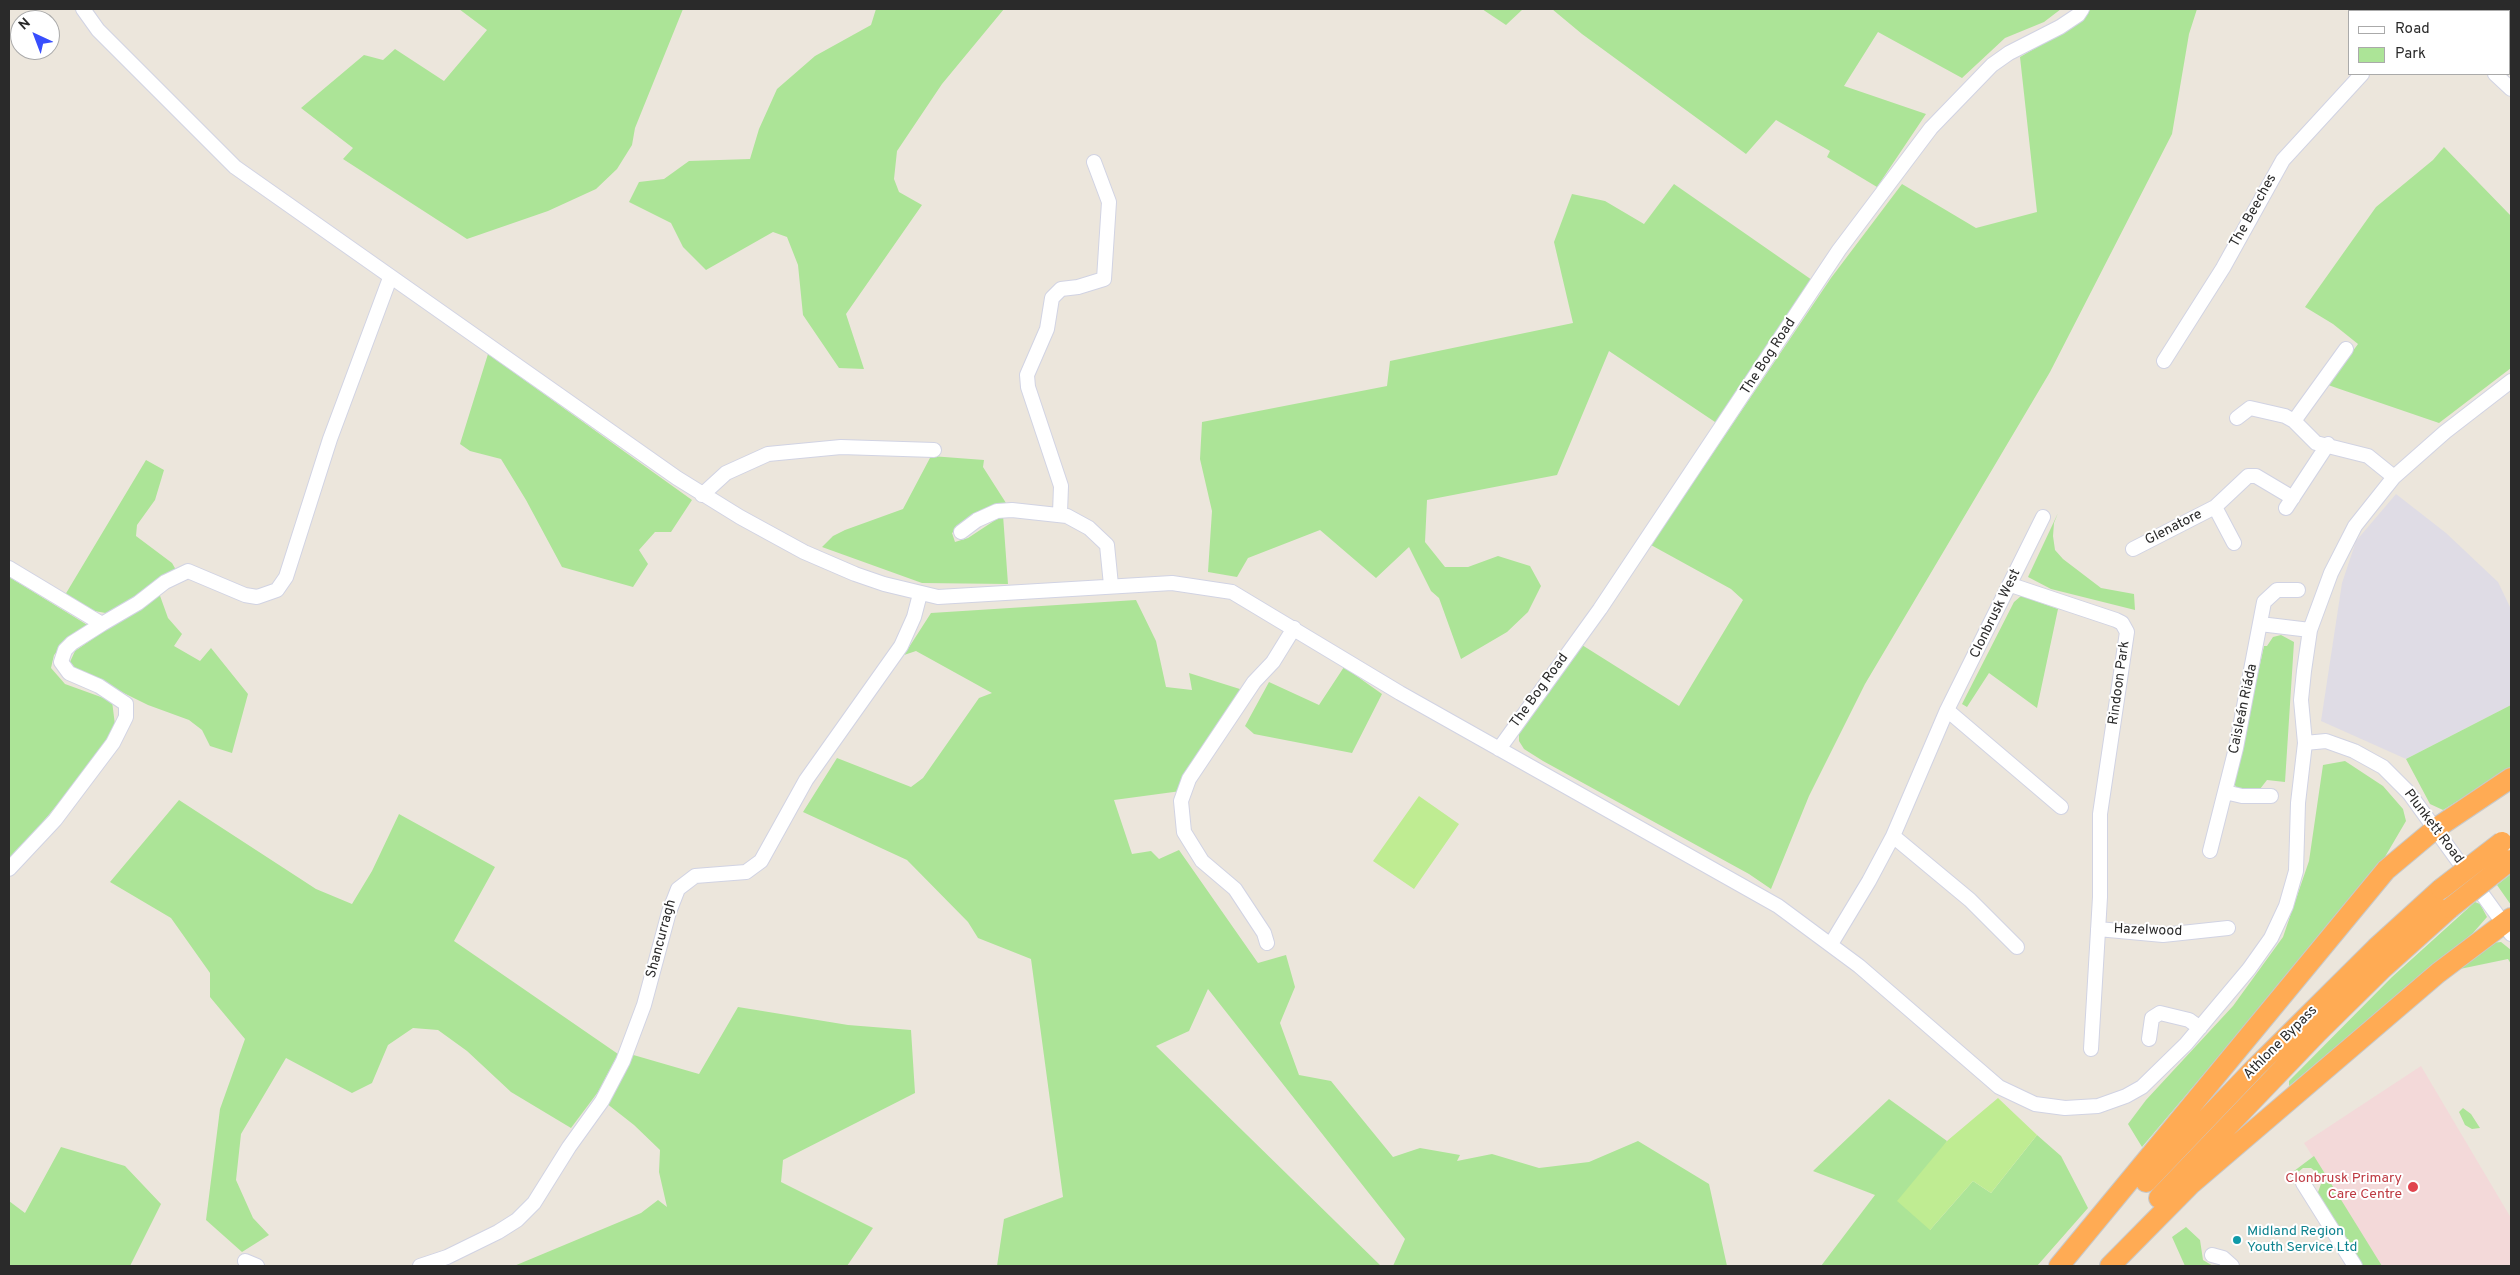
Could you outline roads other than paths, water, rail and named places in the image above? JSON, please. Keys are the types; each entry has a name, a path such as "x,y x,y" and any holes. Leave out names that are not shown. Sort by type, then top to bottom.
{"highway":[{"path":"2059,1266 2227,1065 2335,929 2386,870 2435,828 2511,778"},
{"name":"Athlone Bypass","path":"2065,1266 2254,1069 2376,948 2441,889 2506,838"},
{"name":"Athlone Bypass","path":"2094,1266 2318,1032 2382,969 2450,908 2511,860"},
{"path":"2110,1266 2190,1185 2438,973 2509,926"}],"street":[{"path":"83,9 98,30 235,167 390,278 702,495 804,552 884,584 920,594 938,597 1111,585 1172,583 1232,592 1400,693 1778,906 1859,966 1984,1075 2012,1095 2034,1104 2065,1108 2111,1102 2126,1096 2150,1080 2200,1028 2265,948 2284,912 2296,871 2298,803 2305,743 2301,700 2310,630 2330,573 2362,515 2394,477 2438,438 2511,381"},
{"name":"The Bog Road","path":"1499,749 1600,609 1839,250 1931,128 1992,65 2009,53 2060,28 2078,15 2082,9"},
{"name":"The Beeches","path":"2164,361 2223,268 2283,160 2361,75"},
{"path":"2496,75 2511,89"},
{"path":"1060,514 1061,486 1028,388 1027,375 1047,329 1052,298 1061,289 1078,287 1104,279 1109,202 1094,162"},
{"path":"9,868 61,812 113,743 126,717 126,704 116,696 68,673 61,662 66,650 72,643 138,603 165,582 188,572 245,595 257,596 277,590 286,577 330,440 390,278"},
{"path":"2294,421 2346,349"},
{"path":"2237,418 2246,409 2253,408 2285,416 2294,421 2314,441 2371,458 2394,477"},
{"name":"Glenatore","path":"2133,549 2215,506 2248,476 2256,476 2290,503 2328,444"},
{"path":"702,495 726,473 768,454 841,448 934,450"},
{"name":"Glenatore","path":"2215,506 2234,543"},
{"path":"962,532 977,520 997,511 1012,510 1060,514 1089,528 1107,546 1111,585"},
{"name":"Clonbrusk West","path":"1831,944 1869,881 1893,836 1947,710 2043,518"},
{"path":"9,568 102,624"},
{"name":"Rindoon Park","path":"2011,585 2116,620 2126,628 2126,644 2100,814 2100,861"},
{"name":"Caisleán Riáda","path":"2210,851 2248,698 2264,602 2269,595 2281,588 2298,590"},
{"name":"Shancurragh","path":"420,1266 447,1257 498,1232 517,1220 534,1204 568,1147 602,1101 623,1061 644,1005 669,912 678,889 695,876 746,872 761,861 806,780 897,652 910,629 920,594"},
{"path":"2260,624 2310,630"},
{"path":"1267,943 1264,933 1235,889 1202,861 1188,839 1184,832 1181,801 1189,780 1254,682 1273,662 1294,628"},
{"path":"1947,710 2061,807"},
{"name":"Plunkett Road","path":"2305,743 2326,741 2354,751 2383,767 2409,792 2509,926"},
{"path":"2226,792 2242,796 2271,796"},
{"path":"1893,836 1970,900 2016,947"},
{"name":"Hazelwood","path":"2092,1048 2100,861"},
{"name":"Hazelwood","path":"2098,929 2163,935 2228,928"},
{"path":"2149,1039 2152,1018 2160,1013 2189,1020 2200,1028"},
{"path":"2303,1183 2355,1266"},
{"path":"2212,1255 2223,1258 2232,1266"}],"place":[{"name":"Clonbrusk Primary Care Centre","path":"2413,1187"},
{"name":"Midland Region Youth Service Ltd","path":"2237,1240"}]}
